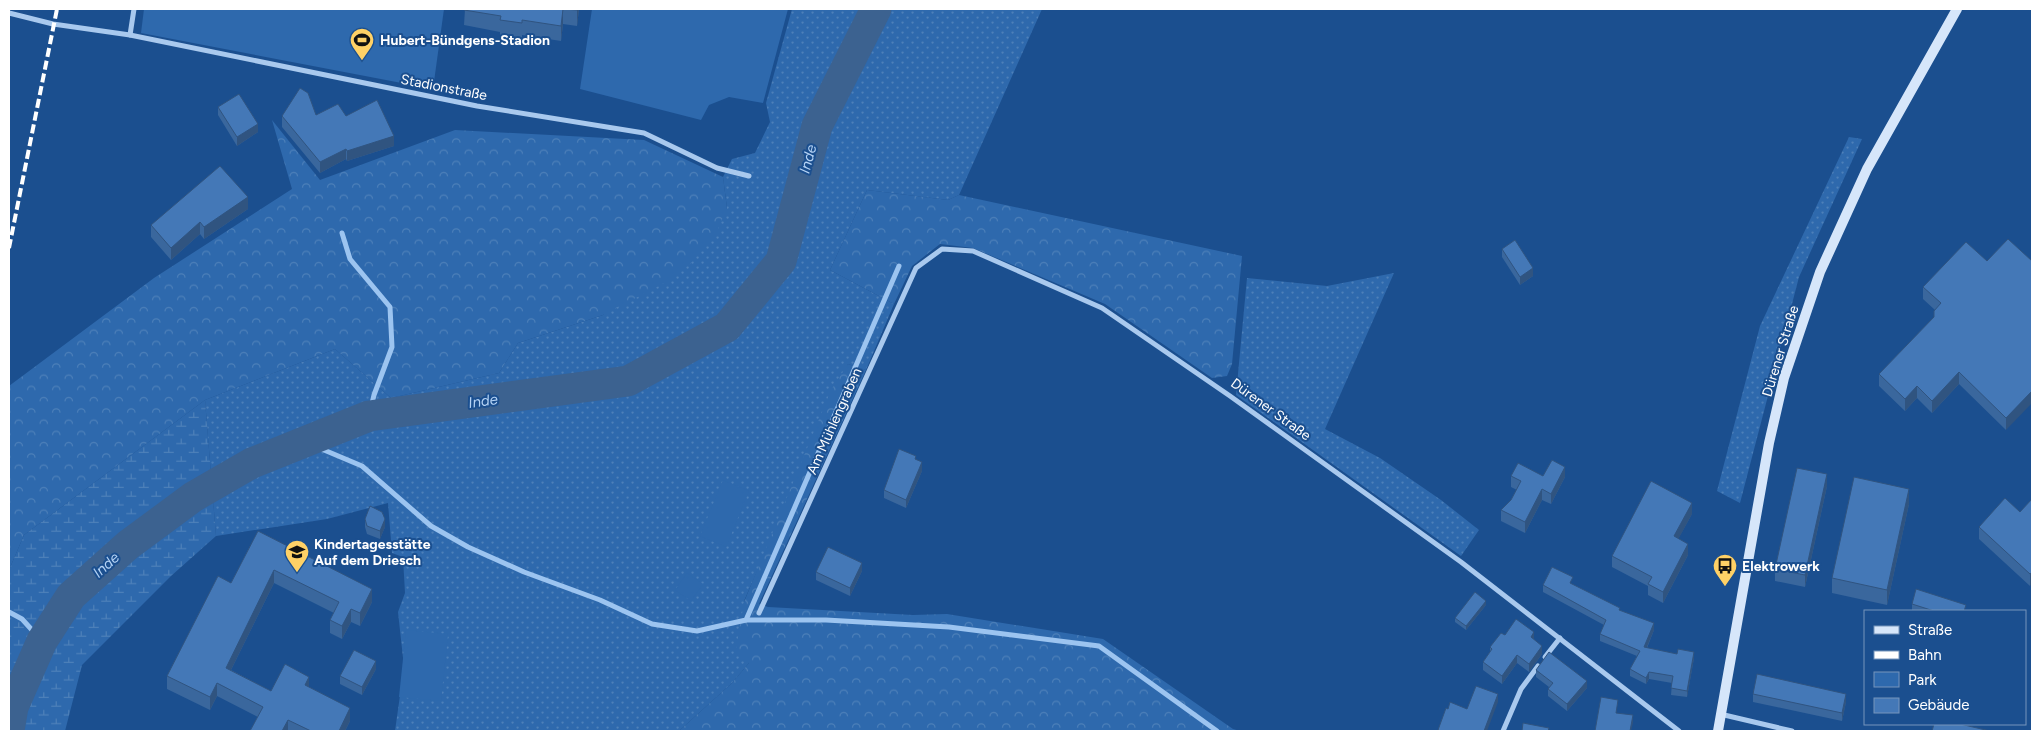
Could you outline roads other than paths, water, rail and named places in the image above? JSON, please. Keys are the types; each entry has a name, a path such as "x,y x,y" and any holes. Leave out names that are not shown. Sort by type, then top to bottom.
{"street":[{"path":"130,35 134,9"},
{"name":"Dürener Straße","path":"1718,731 1769,443 1784,378 1804,317 1820,272 1867,169 1957,9"},
{"name":"Stadionstraße","path":"9,13 53,24 130,35 477,106 644,133 717,168 749,176"},
{"name":"Dürener Straße","path":"942,249 973,251 1102,308 1238,402 1461,562 1679,731"},
{"name":"Am Mühlengraben","path":"759,613 916,268 942,249"},
{"path":"1503,731 1521,689 1560,638"},
{"path":"1720,714 1792,731"}],"waterway":[{"name":"Inde","path":"9,730 13,707 42,641 71,596 128,545 193,497 252,463 369,416 628,381 727,327 781,261 817,126 876,9"},
{"path":"342,233 350,259 390,307 392,347 374,395 369,416"},
{"path":"305,442 362,466 431,526 468,547 524,572 600,600 652,624 697,631 746,620 899,266"},
{"path":"9,612 22,619 42,641"},
{"path":"746,620 826,620 949,627 1099,646 1217,731"}],"railway":[{"path":"9,248 57,9"}],"place":[{"name":"Hubert-Bündgens-Stadion","path":"362,61"},
{"name":"Kindertagesstätte Auf dem Driesch","path":"297,573"},
{"name":"Elektrowerk","path":"1725,587"}]}
